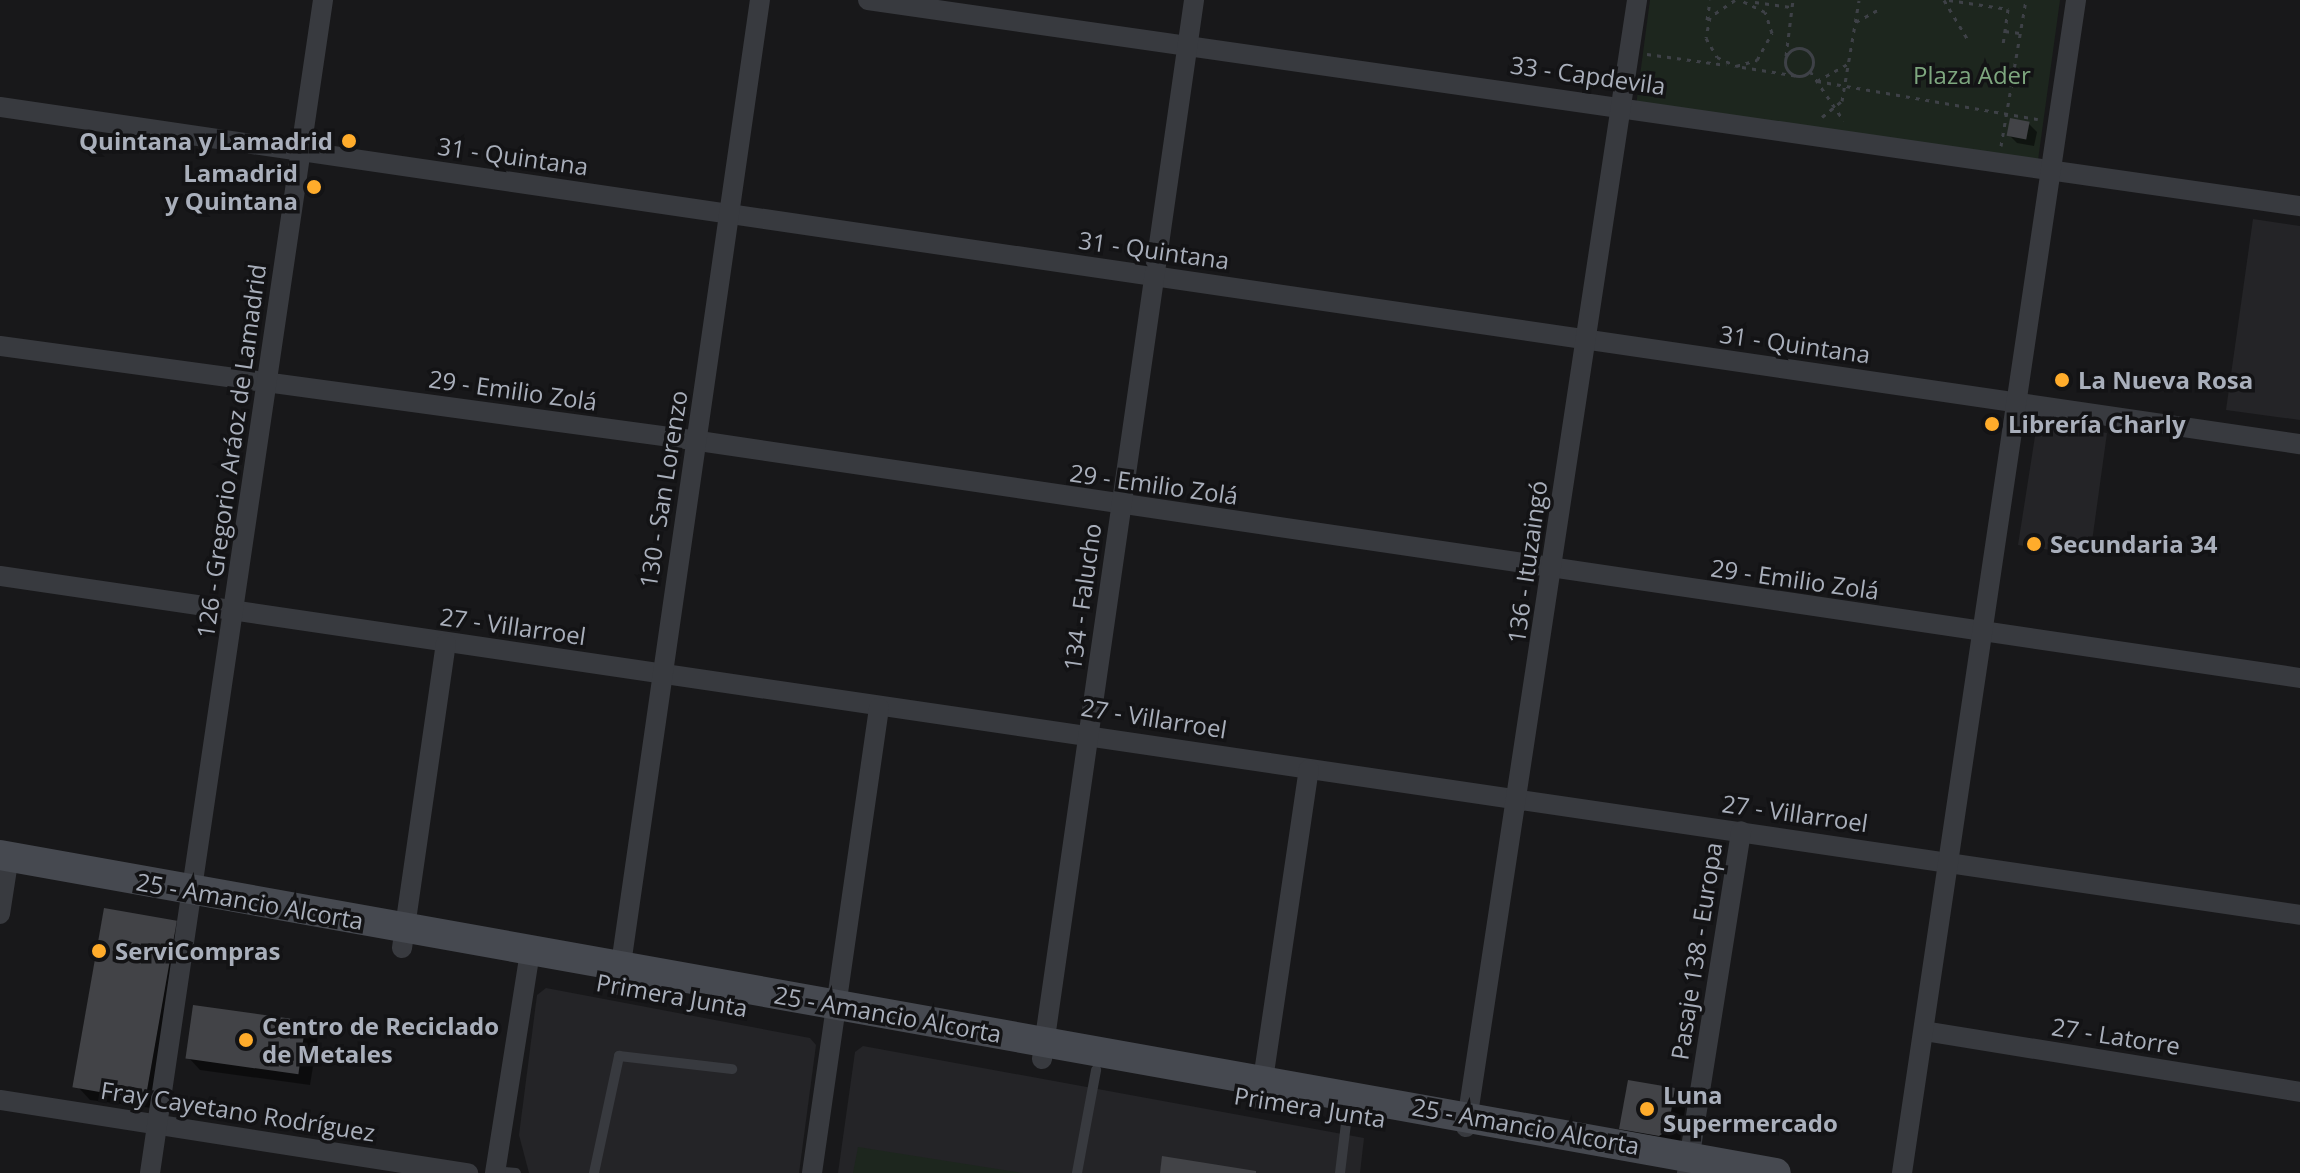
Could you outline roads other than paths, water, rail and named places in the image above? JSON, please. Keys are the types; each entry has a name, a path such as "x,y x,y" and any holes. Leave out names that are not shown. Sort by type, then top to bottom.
{"main road":[{"name":"Primera Junta","path":"4,865 1043,1050 1096,1070 1261,1090 1347,1115 1467,1123"},
{"name":"25 - Amancio Alcorta","path":"1043,1050 1261,1090 1467,1123 1684,1167 1776,1173"}],"street":[{"name":"126 - Gregorio Aráoz de Lamadrid","path":"150,1173 323,0"},
{"name":"130 - San Lorenzo","path":"619,976 660,672 699,441 760,0"},
{"name":"33 - Capdevila","path":"868,0 1188,43 2300,206"},
{"name":"134 - Falucho","path":"1043,1050 1194,0"},
{"name":"136 - Ituzaingó","path":"1467,1123 1637,0"},
{"path":"1902,1173 2076,0"},
{"name":"31 - Quintana","path":"0,107 2300,444"},
{"name":"29 - Emilio Zolá","path":"0,346 699,441 1121,506 2300,678"},
{"name":"27 - Villarroel","path":"0,576 660,672 879,708 1088,733 1309,770 2300,915"},
{"path":"404,938 446,643"},
{"path":"812,1173 832,1013 879,708"},
{"path":"1261,1090 1309,770"},
{"name":"Pasaje 138 - Europa","path":"1684,1167 1741,831"},
{"path":"0,914 4,865"},
{"path":"502,1172 528,960"},
{"name":"27 - Latorre","path":"1924,1031 2300,1092"},
{"name":"Fray Cayetano Rodríguez","path":"0,1100 468,1173"}],"lane":[{"path":"594,1173 619,1056 732,1069"},
{"path":"1077,1173 1096,1070"},
{"path":"1340,1173 1347,1115"}],"place":[{"name":"Quintana y Lamadrid","path":"349,141"},
{"name":"Lamadrid y Quintana","path":"314,187"},
{"name":"La Nueva Rosa","path":"2062,380"},
{"name":"Librería Charly","path":"1992,424"},
{"name":"Secundaria 34","path":"2034,544"},
{"name":"ServiCompras","path":"99,951"},
{"name":"Centro de Reciclado de Metales","path":"246,1040"},
{"name":"Luna Supermercado","path":"1647,1109"}],"park label":[{"name":"Plaza Ader","path":"1972,75"}]}
